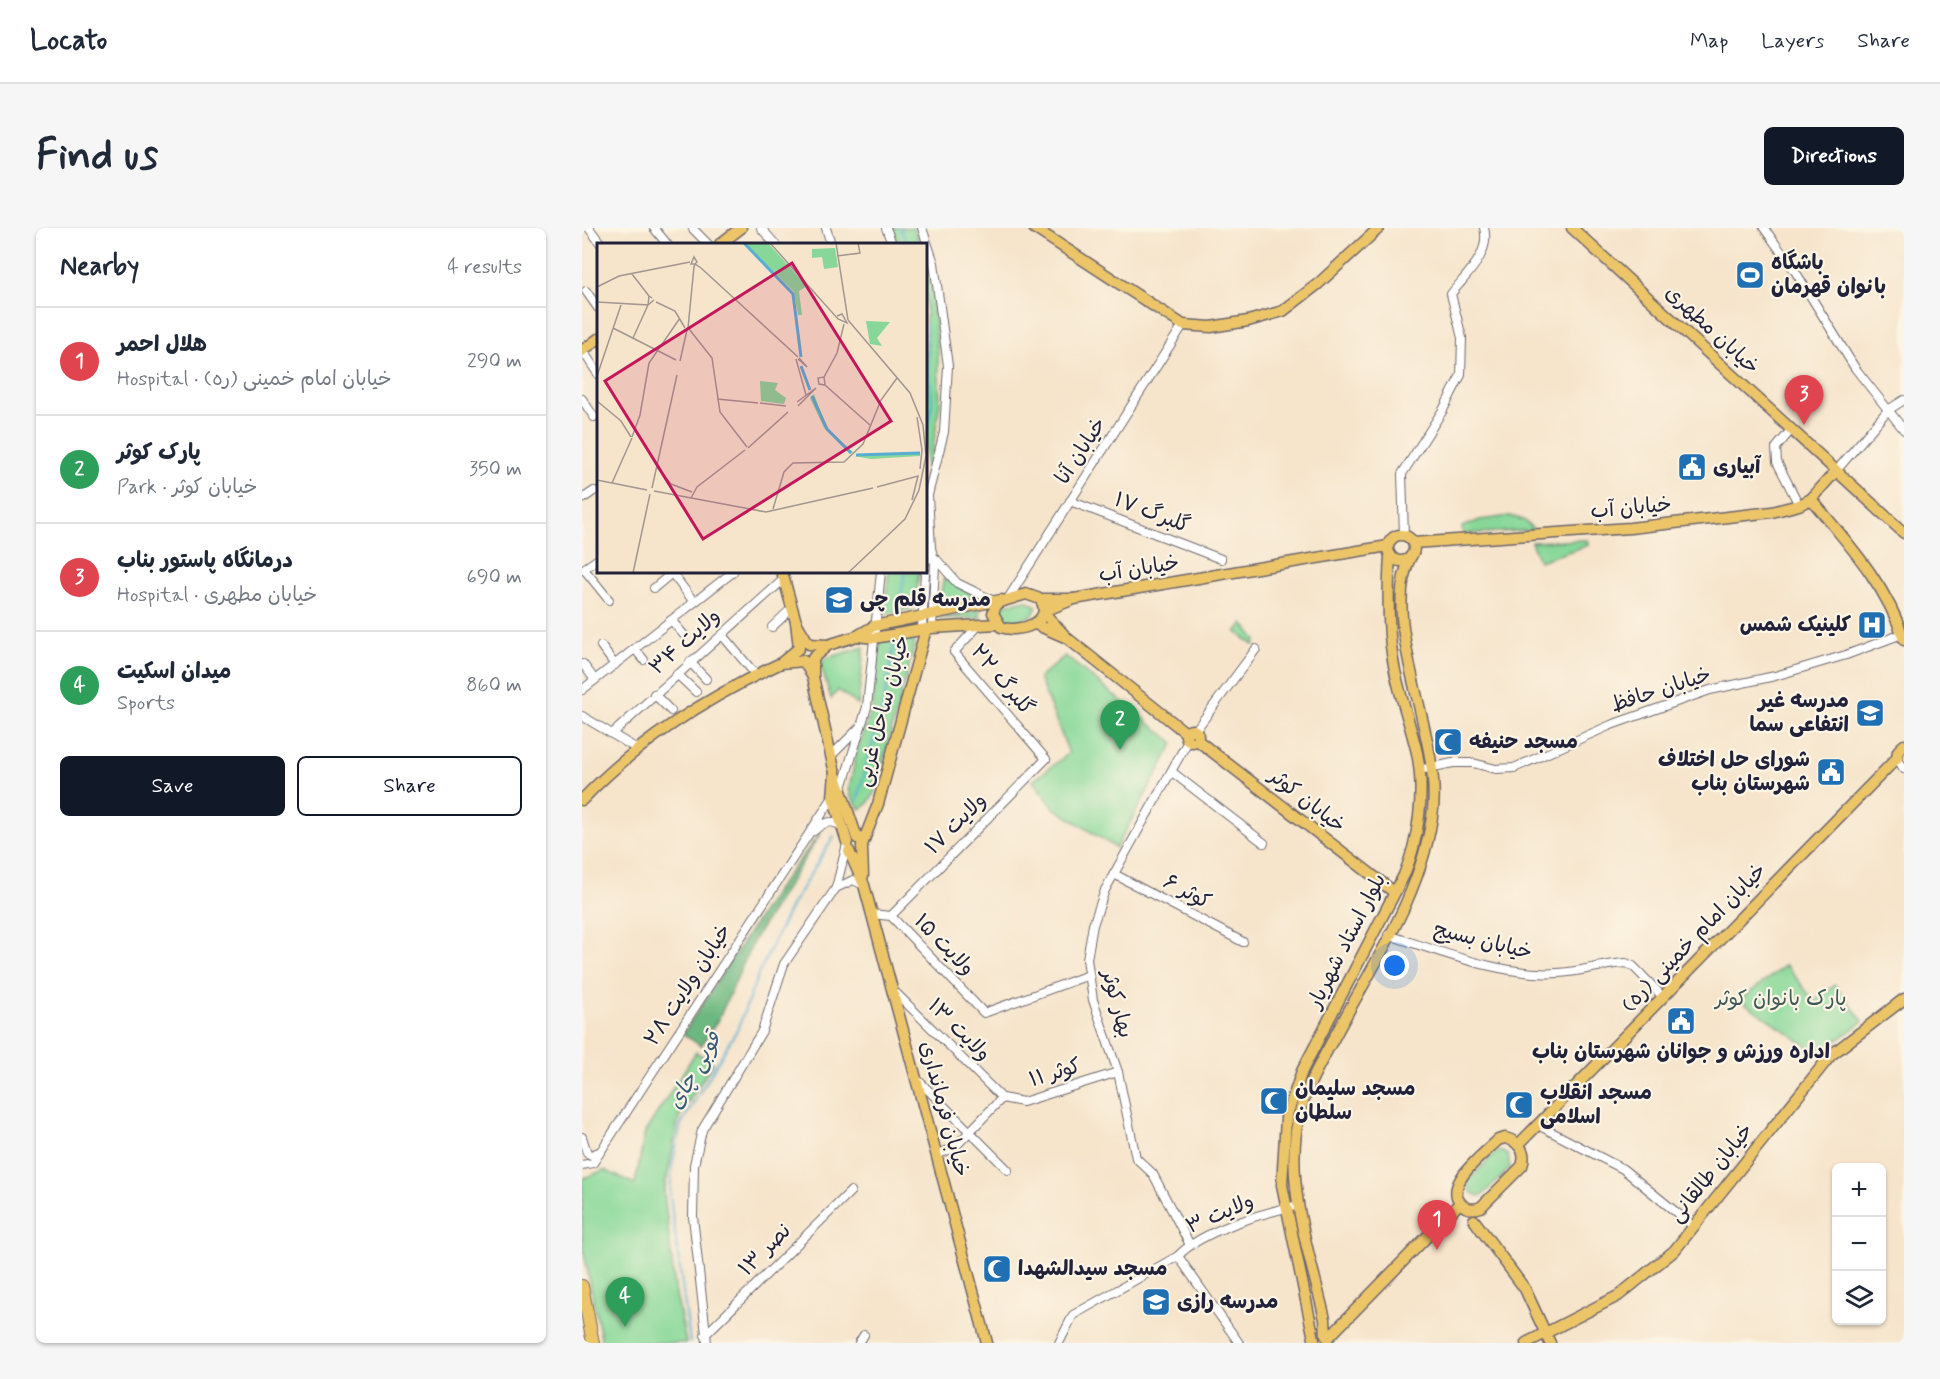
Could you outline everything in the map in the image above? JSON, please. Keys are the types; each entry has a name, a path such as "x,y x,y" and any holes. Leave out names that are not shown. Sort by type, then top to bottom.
{"highway":[{"path":"582,1286 593,1343"}],"main road":[{"path":"732,241 741,228"},
{"path":"1035,228 1183,325 1211,327 1248,321 1282,311 1318,284 1379,228"},
{"name":"خیابان مطهری","path":"1572,228 1904,533"},
{"path":"582,351 597,341"},
{"name":"خیابان آب","path":"1413,543 1670,525 1753,515 1799,505 1811,499 1836,471"},
{"path":"1811,499 1871,573 1893,607 1903,637"},
{"path":"1404,535 1413,543 1411,556 1400,561 1389,550 1392,538 1404,535"},
{"name":"خیابان آب","path":"1040,598 1074,599 1389,550"},
{"name":"بلوار استاد شهریار","path":"1313,1341 1281,1175 1289,1106 1299,1078 1407,866 1415,841 1419,771 1393,660 1389,624 1389,550"},
{"name":"بلوار استاد شهریار","path":"1328,1339 1299,1205 1294,1163 1296,1131 1313,1077 1413,888 1427,849 1434,794 1432,767 1408,659 1404,627 1402,576 1411,556"},
{"path":"783,575 804,646"},
{"path":"582,800 637,749 706,701 781,663 804,646 828,645 926,615 1031,594 1040,598 1044,612 1035,624 1010,629 997,624 874,632"},
{"path":"997,624 993,613 1002,599"},
{"name":"خیابان آب","path":"1044,612 1074,599"},
{"name":"خیابان کوثر","path":"1044,612 1067,638 1394,892"},
{"name":"خیابان کوثر","path":"1035,624 1067,638"},
{"name":"خیابان ساحل غربی","path":"853,841 878,804 926,629"},
{"path":"781,663 809,660 828,645"},
{"path":"804,646 815,650 809,660"},
{"path":"804,646 798,655 809,660"},
{"name":"خیابان فرمانداری","path":"809,660 835,774 837,794 853,841 987,1343"},
{"name":"خیابان امام خمینی (ره)","path":"1518,1145 1901,757 1899,751 1904,745"},
{"name":"خیابان ساحل غربی","path":"853,841 878,804"},
{"name":"خیابان طالقانی","path":"1526,1343 1547,1339 1618,1296 1674,1251 1831,1055 1904,999"},
{"path":"1475,1214 1522,1166 1524,1154 1511,1139 1501,1138 1484,1154 1457,1181 1455,1194 1461,1204 1475,1214 1525,1289 1547,1339"},
{"path":"1313,1341 1328,1339 1461,1204"}],"street":[{"path":"589,228 600,243"},
{"path":"654,228 666,243"},
{"path":"761,228 774,243"},
{"path":"826,228 831,243"},
{"path":"886,228 892,243"},
{"name":"خیابان ساحل غربی","path":"922,228 934,263 948,366 944,432 928,495 931,548 935,564 926,615"},
{"path":"1404,535 1401,474 1459,381 1462,338 1451,294 1482,254 1485,245 1484,228"},
{"path":"1764,228 1796,271 1855,368 1904,430"},
{"path":"693,229 707,243"},
{"path":"586,291 597,307"},
{"name":"خیابان آنا","path":"1002,599 1070,501 1183,325"},
{"path":"582,351 597,373"},
{"path":"582,399 594,417"},
{"path":"1836,471 1888,410 1904,400"},
{"path":"1791,430 1776,448 1777,462 1799,505"},
{"path":"582,499 594,491"},
{"name":"گلبرگ ۱۷","path":"1070,501 1221,560"},
{"path":"931,548 940,567 951,578 1002,599"},
{"name":"خیابان ساحل غربی","path":"927,558 931,548"},
{"path":"597,561 583,569 609,600"},
{"path":"654,588 671,573"},
{"path":"673,573 694,603"},
{"path":"582,690 732,573"},
{"name":"خیابان ولایت ۲۸","path":"582,1165 591,1165 837,794 867,707 881,573"},
{"name":"خیابان ساحل غربی","path":"925,573 926,615"},
{"name":"ولایت ۳۴","path":"612,734 783,575"},
{"path":"772,627 792,608"},
{"path":"926,615 926,629"},
{"path":"671,620 684,635"},
{"name":"گلبرگ ۲۲","path":"980,625 954,652 1046,759"},
{"path":"722,634 756,675"},
{"name":"خیابان حافظ","path":"1419,771 1432,767 1473,762 1496,770 1514,768 1611,725 1710,690 1824,662 1903,637"},
{"path":"601,645 615,665"},
{"path":"635,649 644,660"},
{"name":"بهار کوثر","path":"1190,1245 1153,1174 1136,1158 1118,1072 1096,1010 1089,975 1090,937 1099,906 1114,873 1192,736 1256,650"},
{"path":"690,662 706,679"},
{"path":"583,664 595,680"},
{"path":"677,674 696,692"},
{"path":"654,694 671,711"},
{"path":"582,716 637,749"},
{"path":"831,756 862,725"},
{"path":"1901,757 1904,769"},
{"name":"ولایت ۱۷","path":"891,916 1046,759"},
{"path":"1172,772 1264,843"},
{"name":"خیابان ولایت ۲۸","path":"807,838 827,822 836,823 853,841"},
{"path":"706,1339 693,1217 694,1165 702,1130 762,1031 784,964 837,888 853,841"},
{"name":"کوثر ۶","path":"1114,873 1243,942"},
{"path":"837,888 853,880 864,885"},
{"name":"ولایت ۱۵","path":"871,914 891,916 984,1013 1089,975"},
{"name":"خیابان بسیج","path":"1388,935 1500,967 1535,973 1558,974 1626,963 1633,966 1663,997"},
{"path":"1350,977 1363,984"},
{"name":"ولایت ۱۳","path":"891,987 1002,1098"},
{"name":"کوثر ۱۱","path":"1002,1098 1023,1102 1118,1072"},
{"path":"915,1077 1008,1170"},
{"path":"936,1155 954,1148 1002,1098"},
{"path":"1538,1125 1623,1169 1694,1226"},
{"path":"582,1137 587,1153 593,1155 600,1151"},
{"name":"نصر ۱۳","path":"706,1339 851,1191"},
{"name":"ولایت ۳","path":"1059,1343 1073,1315 1178,1256 1190,1245 1234,1225 1299,1205"},
{"path":"1178,1256 1239,1343"},
{"path":"1325,1319 1334,1325 1342,1324"},
{"path":"859,1343 864,1335"}],"green space":[{"path":"892,228 914,228 920,243 899,243"},
{"path":"927,265 938,353 940,403 927,485"},
{"path":"1510,516 1523,520 1535,530 1463,534 1462,527 1480,520"},
{"path":"1587,540 1589,545 1539,561 1531,542"},
{"path":"889,573 919,573 915,608 888,614 884,610"},
{"path":"944,578 979,598 941,603 939,601"},
{"path":"1025,600 1037,606 1033,615 1013,622 1001,620 998,613 1005,605"},
{"path":"980,610 980,618 939,618"},
{"path":"1243,623 1256,640 1254,645 1236,632"},
{"path":"909,636 915,644 874,794 867,805 860,809 851,797 849,788 858,748 872,710 879,644 882,640"},
{"path":"864,647 858,705 838,690 831,699 821,665 824,659"},
{"path":"1065,656 1174,743 1116,848 1054,808 1033,781 1069,753 1039,678"},
{"path":"821,832 755,938 719,1018 701,1046 683,1034 775,892"},
{"name":"پارک بانوان کوثر","path":"1786,965 1814,1001 1835,985 1863,1021 1819,1054 1740,1000"},
{"path":"696,1052 713,1063 679,1117 664,1192 675,1289 686,1343 602,1343 582,1243 582,1179 604,1170 635,1184 645,1132"},
{"path":"1500,1151 1508,1155 1510,1168 1484,1194 1480,1196 1471,1193 1467,1182 1495,1153"}],"waterway":[{"name":"قوبی چای","path":"900,228 907,243"},
{"name":"قوبی چای","path":"927,337 932,404 927,429"},
{"name":"قوبی چای","path":"899,609 905,573"},
{"name":"قوبی چای","path":"857,800 882,711 895,640"},
{"name":"قوبی چای","path":"690,1343 670,1197 672,1166 681,1124 738,1028 758,975 791,906 834,836"}],"place":[{"name":"باشگاه بانوان قهرمان","path":"1750,275"},
{"name":"درمانگاه پاستور بناب","path":"1804,425"},
{"name":"آبیاری","path":"1692,467"},
{"name":"مدرسه قلم چی","path":"839,600"},
{"name":"کلینیک شمس","path":"1872,625"},
{"name":"مدرسه غیر انتفاعی سما","path":"1870,713"},
{"name":"مسجد حنیفه","path":"1448,742"},
{"name":"پارک کوثر","path":"1120,750"},
{"name":"شورای حل اختلاف شهرستان بناب","path":"1831,772"},
{"name":"اداره ورزش و جوانان شهرستان بناب","path":"1681,1021"},
{"name":"مسجد سلیمان سلطان","path":"1274,1101"},
{"name":"مسجد انقلاب اسلامی","path":"1519,1105"},
{"name":"هلال احمر","path":"1437,1250"},
{"name":"مسجد سیدالشهدا","path":"997,1269"},
{"name":"مدرسه رازی","path":"1156,1302"},
{"name":"میدان اسکیت","path":"625,1327"}]}
